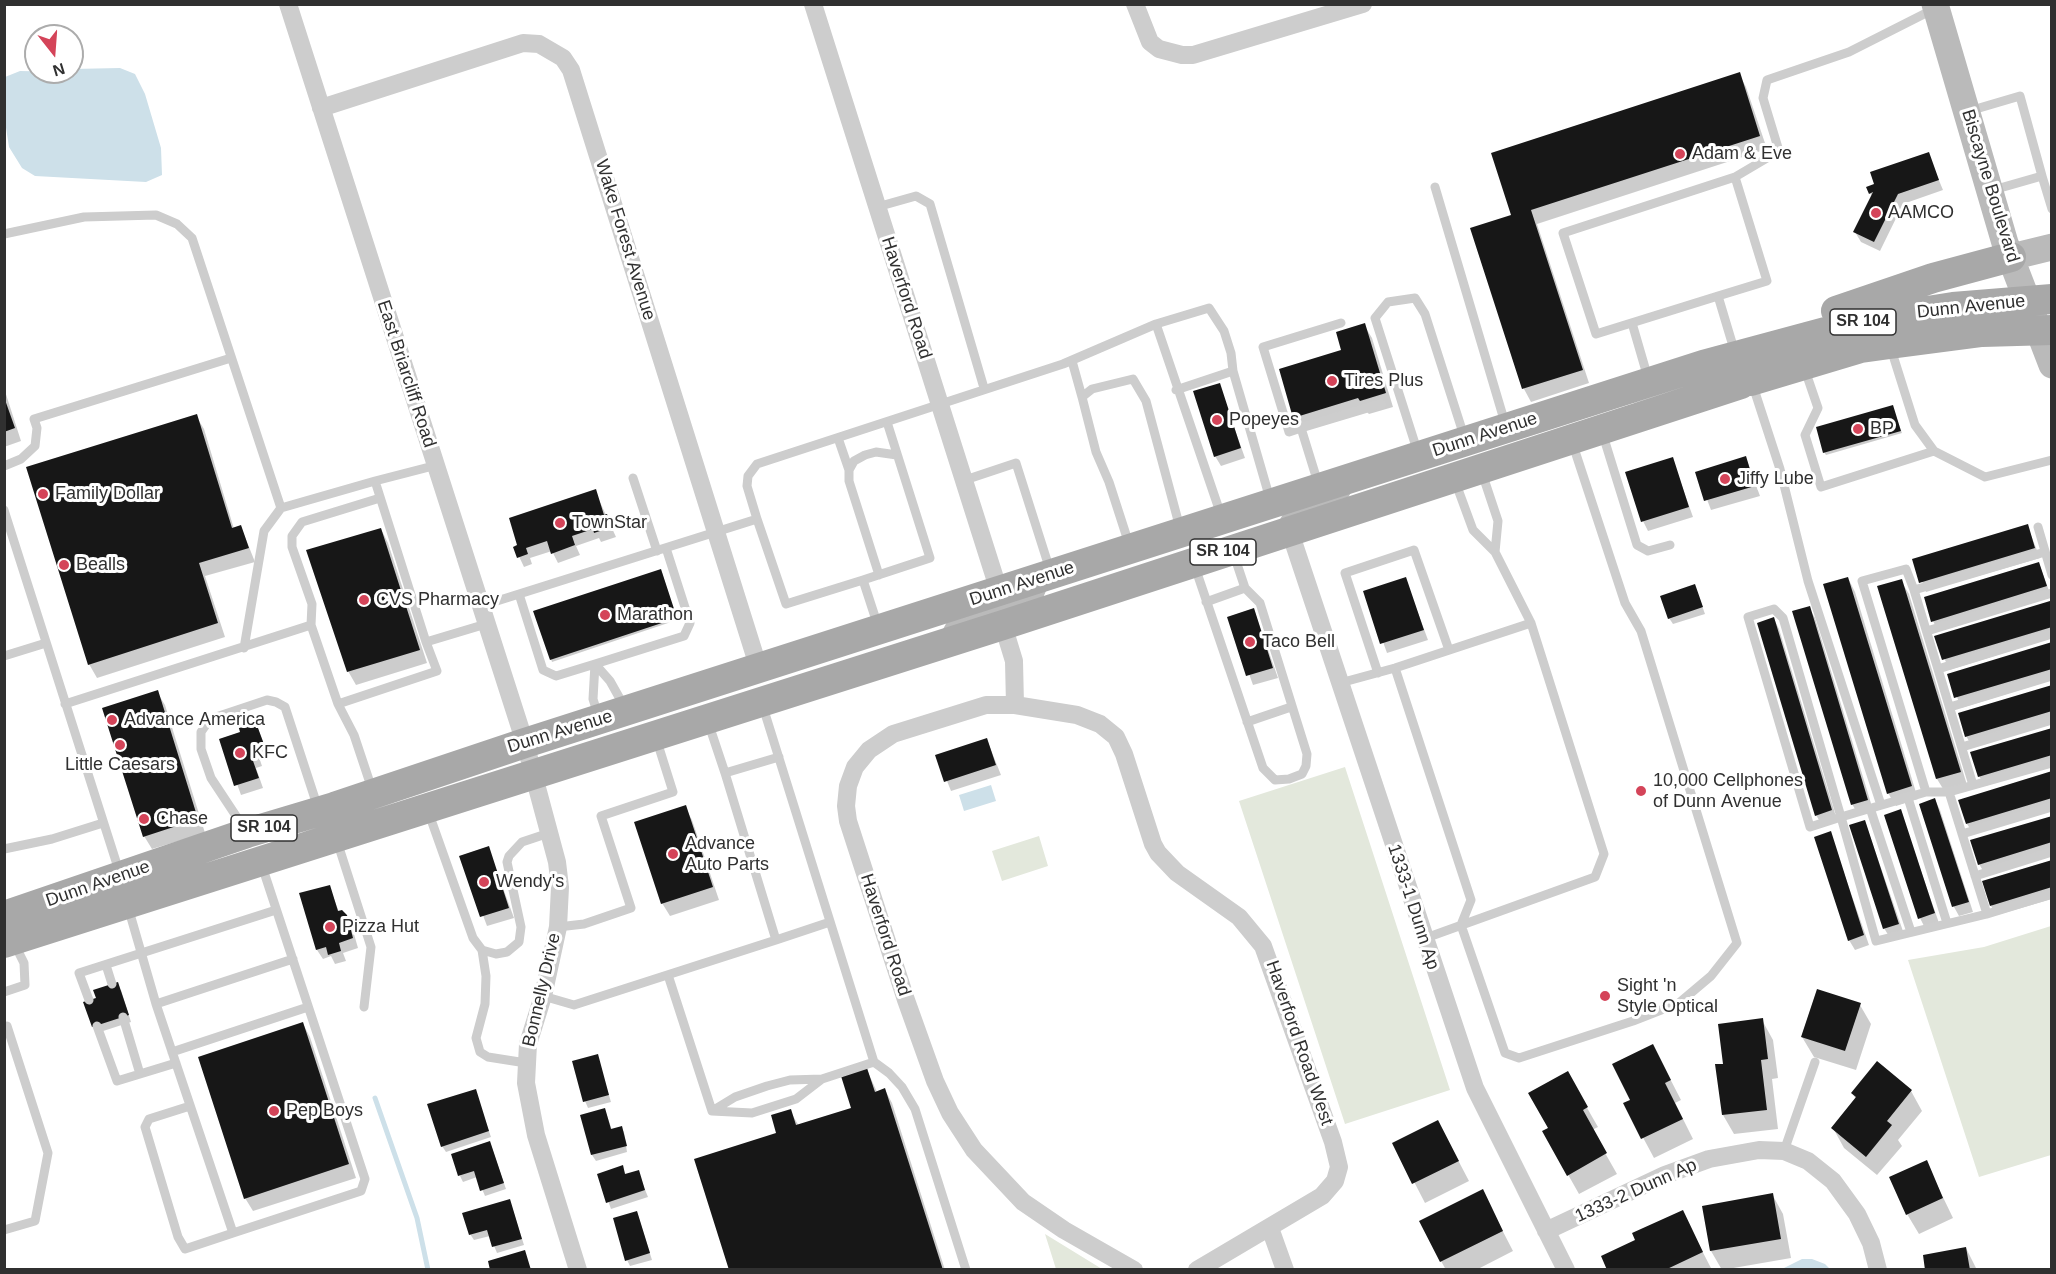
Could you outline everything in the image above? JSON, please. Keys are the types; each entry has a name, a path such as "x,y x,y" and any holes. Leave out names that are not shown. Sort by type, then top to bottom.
{"main road":[{"path":"1703,365 1732,346 1933,279 2011,257"},
{"name":"Dunn Avenue","path":"7,933 124,891 247,832 374,794 525,743 1703,365 1870,320 1953,307 2044,298"},
{"name":"Dunn Avenue","path":"124,891 260,862 337,838 1003,625 1803,364 1890,344 1982,332 2045,329"}],"street":[{"name":"East Briarcliff Road","path":"288,4 405,375 437,465 525,743"},
{"name":"Haverford Road","path":"813,4 999,591"},
{"path":"1135,4 1144,33 1159,49 1182,55 1193,54 1363,4"},
{"name":"Biscayne Boulevard","path":"1936,6 2011,257 2044,298 2045,329 2052,365"},
{"name":"Wake Forest Avenue","path":"321,108 523,43 539,44 563,58 571,70 759,669"},
{"path":"2011,257 2052,248"},
{"path":"1587,435 1598,423 1639,403 1649,391 1649,382"},
{"path":"1290,532 1291,524 1298,517 1333,496 1331,485"},
{"name":"1333-1 Dunn Ap","path":"1290,532 1423,939 1475,1088 1566,1269"},
{"path":"1015,705 1014,661 1001,617 1004,610 1030,594 1044,577"},
{"path":"952,641 960,626 995,606 999,600 999,591"},
{"name":"Haverford Road","path":"1015,705 986,705 893,734 880,741 855,766 848,786 846,806 848,821 906,1000 950,1113 974,1150 1023,1203 1064,1230 1134,1269"},
{"name":"Haverford Road West","path":"1015,705 1077,715 1100,724 1116,737 1158,853 1177,873 1239,917 1252,931 1269,957 1333,1142 1339,1167 1335,1181 1322,1196 1270,1227"},
{"name":"Bonnelly Drive","path":"525,743 557,862 560,887 558,927 543,996 528,1044 526,1083 536,1135 578,1269"},
{"name":"1333-2 Dunn Ap","path":"1546,1231 1665,1175 1709,1159 1759,1150 1784,1151 1808,1161 1833,1182 1857,1214 1871,1244 1878,1269"},
{"path":"1197,1269 1270,1227 1285,1269"}],"lane":[{"path":"1735,177 1767,281 1596,334 1563,233 1735,177 1779,151 1763,98 1767,80 1849,52 1936,6"},
{"path":"1967,111 2020,96 2052,209"},
{"path":"1990,190 2042,176"},
{"path":"1436,187 1507,428"},
{"path":"877,207 916,196 930,204 984,388"},
{"path":"4,234 84,217 156,215 177,224 192,238 281,508"},
{"path":"1718,296 1732,346"},
{"path":"1419,457 1374,318 1388,302 1415,298 1425,314 1466,441"},
{"path":"887,422 930,558 786,604 747,486 748,476 757,464 1072,361 1156,324 1209,308 1224,331 1231,353 1233,371 1272,504"},
{"path":"1341,322 1263,347 1289,432 1381,404"},
{"path":"1632,323 1649,382"},
{"path":"1156,324 1176,390 1222,520"},
{"path":"1890,344 1915,425 1934,451 1984,477 2052,460"},
{"path":"4,466 21,459 35,446 37,428 34,419 231,358"},
{"path":"1072,361 1096,452 1109,482 1131,549"},
{"path":"1803,364 1818,408 1805,435 1821,486 1934,451"},
{"path":"1176,390 1233,371"},
{"path":"1082,397 1092,388 1133,379 1146,401 1182,533"},
{"path":"1746,382 1780,469 1808,581 1881,805"},
{"path":"1301,428 1331,485"},
{"path":"1587,435 1637,545 1648,551 1670,545"},
{"path":"1395,668 1471,900 1461,925 1498,1039 1505,1053 1519,1058 1679,1003 1711,976 1737,943 1641,631 1625,603 1587,435"},
{"path":"838,438 879,574"},
{"path":"849,470 854,461 865,455 876,452 897,455"},
{"path":"964,480 1016,463 1044,577"},
{"path":"244,648 264,531 281,508 437,465"},
{"path":"1423,939 1595,878 1604,854 1531,623 1495,552 1473,530 1467,473"},
{"path":"1467,473 1498,521 1495,552"},
{"path":"519,594 543,670 556,676 684,636 690,623 633,478"},
{"path":"338,704 437,671 375,481"},
{"path":"374,794 354,735 338,704 311,626 312,604 292,547 292,537 302,522 380,498"},
{"path":"4,510 124,891 156,1004 233,1233"},
{"path":"426,642 483,615 519,594 757,519"},
{"path":"2038,527 2052,575"},
{"path":"1193,562 1247,722 1268,775 1275,780 1289,779 1302,774 1306,766 1307,754 1260,603 1255,595 1245,588 1232,550"},
{"path":"1378,673 1345,573 1414,550 1449,650"},
{"path":"1914,590 2045,552"},
{"path":"1926,792 1862,581 1906,569 1973,785"},
{"path":"863,580 879,630"},
{"path":"1206,602 1245,588"},
{"path":"1927,632 2052,593"},
{"path":"2052,763 1948,792 1926,792 1870,808 1841,817 1810,827 1748,617 1774,609 1783,618 1841,817 1876,941 1987,914 2052,894"},
{"path":"1340,683 1395,668 1531,623"},
{"path":"65,704 311,626"},
{"path":"1938,669 2052,634"},
{"path":"4,656 46,643"},
{"path":"595,664 617,692 613,716 592,699 595,664"},
{"path":"1950,707 2052,676"},
{"path":"247,832 211,778 201,749 201,732 210,718 267,700 285,707 319,811"},
{"path":"761,702 874,1062 902,1087 915,1108 966,1269"},
{"path":"1247,722 1291,707"},
{"path":"707,719 776,940"},
{"path":"1962,747 2052,720"},
{"path":"558,927 584,924 631,908 601,816 673,792 655,736"},
{"path":"725,773 779,757"},
{"path":"1948,792 1987,914"},
{"path":"1908,798 1947,923"},
{"path":"1962,834 2052,807"},
{"path":"1870,808 1911,932"},
{"path":"428,809 459,902 473,938 482,950 486,976 485,1004 476,1038 480,1052 488,1057 526,1063"},
{"path":"4,849 52,839 103,823"},
{"path":"482,950 496,954 507,952 519,942 521,927 507,862 522,842 549,833"},
{"path":"337,838 371,947 364,1007"},
{"path":"1975,876 2052,852"},
{"path":"190,1106 149,1119 145,1127 178,1237 185,1249 361,1191 365,1179 260,862"},
{"path":"89,1000 79,973 276,910"},
{"path":"543,996 574,1005 830,922"},
{"path":"4,992 25,985 24,963 7,933"},
{"path":"156,1004 293,959"},
{"path":"106,964 112,984"},
{"path":"668,975 712,1111"},
{"path":"172,1052 308,1007"},
{"path":"123,1017 140,1074"},
{"path":"4,1230 35,1221 48,1153 7,1026"},
{"path":"97,1026 117,1082 176,1063"},
{"path":"712,1111 735,1097 767,1086 790,1080 822,1079 874,1062"},
{"path":"1784,1151 1815,1062"},
{"path":"712,1111 752,1113 796,1099 822,1079"}],"shaded area":[{"path":"120,68 135,74 145,94 161,148 162,175 146,182 35,176 22,168 9,147 5,121 5,77 24,71 24,84 84,84 84,69"},
{"path":"1345,767 1450,1090 1345,1124 1239,801"},
{"path":"991,785 996,801 964,811 959,795"},
{"path":"1039,836 1048,866 1002,881 992,851"},
{"path":"2051,926 2051,1155 1979,1177 1908,960 1984,947"},
{"path":"1045,1234 1102,1269 1056,1269"},
{"path":"1802,1259 1812,1259 1825,1264 1830,1269 1782,1269"}],"building":[{"path":"1740,72 1760,136 1531,210 1583,370 1522,389 1470,228 1511,215 1491,153"},
{"name":"AAMCO","path":"1929,152 1939,180 1898,194 1874,242 1853,232 1873,192 1869,194 1866,187 1874,184 1870,172"},
{"name":"Tires Plus","path":"1365,323 1386,393 1360,401 1358,398 1293,418 1279,369 1341,350 1336,332"},
{"name":"Popeyes","path":"1220,383 1241,448 1214,457 1193,391"},
{"path":"4,397 15,428 4,432"},
{"name":"BP","path":"1893,405 1901,431 1823,453 1816,427"},
{"path":"197,414 232,528 241,525 249,548 199,563 218,623 88,665 26,467"},
{"name":"Jiffy Lube","path":"1746,456 1755,486 1704,501 1695,472"},
{"path":"1673,457 1689,507 1641,522 1625,472"},
{"name":"TownStar","path":"596,489 604,515 607,514 612,527 594,533 593,529 572,536 575,545 551,554 547,541 526,548 528,554 517,558 513,547 517,545 509,518"},
{"path":"2028,524 2035,548 1919,583 1912,559"},
{"name":"CVS Pharmacy","path":"381,528 420,650 347,672 306,550"},
{"path":"2039,562 2047,586 1931,622 1924,597"},
{"name":"Marathon","path":"661,569 677,618 550,660 533,611"},
{"path":"1406,577 1424,630 1380,644 1363,591"},
{"path":"1848,577 1912,786 1887,794 1823,584"},
{"path":"1902,579 1961,772 1936,779 1877,586"},
{"path":"1695,584 1703,607 1668,619 1660,596"},
{"path":"2050,601 2052,627 1942,660 1934,636"},
{"path":"1810,606 1868,800 1851,805 1792,611"},
{"name":"Taco Bell","path":"1254,608 1273,668 1246,676 1227,617"},
{"path":"1774,617 1832,810 1815,816 1757,623"},
{"path":"2052,642 2052,669 1954,698 1947,674"},
{"path":"2052,685 2052,711 1965,737 1958,713"},
{"path":"158,690 198,819 143,837 102,708"},
{"name":"KFC","path":"253,720 265,747 255,750 257,756 252,758 259,778 234,786 219,739 240,732 238,725"},
{"path":"2052,728 2052,755 1978,777 1970,752"},
{"path":"987,738 996,765 944,782 935,755"},
{"path":"2052,771 2052,798 1966,824 1958,800"},
{"path":"1935,798 1969,902 1952,907 1919,804"},
{"name":"Advance Auto Parts","path":"686,805 713,887 661,904 634,822"},
{"path":"1901,809 1935,913 1918,919 1884,815"},
{"path":"2052,816 2052,842 1978,865 1970,840"},
{"path":"1865,820 1899,924 1883,929 1849,825"},
{"path":"1831,831 1864,935 1848,941 1814,837"},
{"name":"Wendy's","path":"489,846 509,908 480,917 459,856"},
{"path":"2052,860 2052,887 1990,906 1982,881"},
{"name":"Pizza Hut","path":"330,885 338,911 342,910 347,915 353,938 339,943 341,951 328,955 326,947 316,950 299,893"},
{"path":"118,982 129,1015 92,1027 83,1002 96,998 93,990"},
{"path":"1817,989 1861,1003 1845,1051 1801,1037"},
{"path":"1763,1018 1768,1059 1761,1060 1767,1110 1722,1115 1715,1064 1723,1064 1718,1024"},
{"name":"Pep Boys","path":"303,1022 349,1164 244,1199 198,1057"},
{"path":"1653,1044 1671,1080 1665,1083 1683,1119 1641,1139 1623,1103 1630,1100 1612,1064"},
{"path":"598,1054 609,1095 583,1102 572,1061"},
{"path":"1877,1061 1912,1090 1887,1121 1892,1125 1866,1157 1831,1128 1856,1097 1851,1093"},
{"path":"867,1068 875,1092 885,1088 943,1270 729,1270 694,1159 776,1133 771,1115 791,1109 796,1125 851,1108 841,1076"},
{"path":"1568,1071 1588,1107 1583,1110 1607,1153 1567,1176 1542,1131 1548,1128 1528,1093"},
{"path":"476,1089 489,1131 441,1147 427,1104"},
{"path":"605,1108 611,1129 622,1126 627,1146 591,1155 580,1115"},
{"path":"1438,1120 1459,1161 1412,1184 1392,1143"},
{"path":"490,1141 504,1183 480,1191 474,1171 458,1176 451,1154"},
{"path":"1927,1160 1943,1198 1906,1215 1889,1177"},
{"path":"623,1165 625,1174 639,1170 645,1190 606,1203 597,1174"},
{"path":"1483,1189 1503,1231 1440,1262 1419,1221"},
{"path":"1773,1193 1781,1239 1710,1251 1702,1206"},
{"path":"510,1199 522,1239 492,1247 487,1230 469,1235 462,1213"},
{"path":"1683,1210 1703,1252 1665,1270 1607,1270 1601,1256 1635,1240 1632,1233"},
{"path":"637,1211 650,1253 625,1261 613,1218"},
{"path":"1966,1247 1970,1270 1925,1270 1923,1255"},
{"path":"525,1250 531,1270 490,1270 488,1261"}],"waterway":[{"path":"375,1098 417,1218 428,1270"}],"place":[{"name":"Adam & Eve","path":"1680,154"},
{"name":"AAMCO","path":"1876,213"},
{"name":"Tires Plus","path":"1332,381"},
{"name":"Popeyes","path":"1217,420"},
{"name":"BP","path":"1858,429"},
{"name":"Jiffy Lube","path":"1725,479"},
{"name":"Family Dollar","path":"43,494"},
{"name":"TownStar","path":"560,523"},
{"name":"Bealls","path":"64,565"},
{"name":"CVS Pharmacy","path":"364,600"},
{"name":"Marathon","path":"605,615"},
{"name":"Taco Bell","path":"1250,642"},
{"name":"Advance America","path":"112,720"},
{"name":"Little Caesars","path":"120,745"},
{"name":"KFC","path":"240,753"},
{"name":"10,000 Cellphones of Dunn Avenue","path":"1641,791"},
{"name":"Chase","path":"144,819"},
{"name":"Advance Auto Parts","path":"673,854"},
{"name":"Wendy's","path":"484,882"},
{"name":"Pizza Hut","path":"330,927"},
{"name":"Sight 'n Style Optical","path":"1605,996"},
{"name":"Pep Boys","path":"274,1111"}]}
